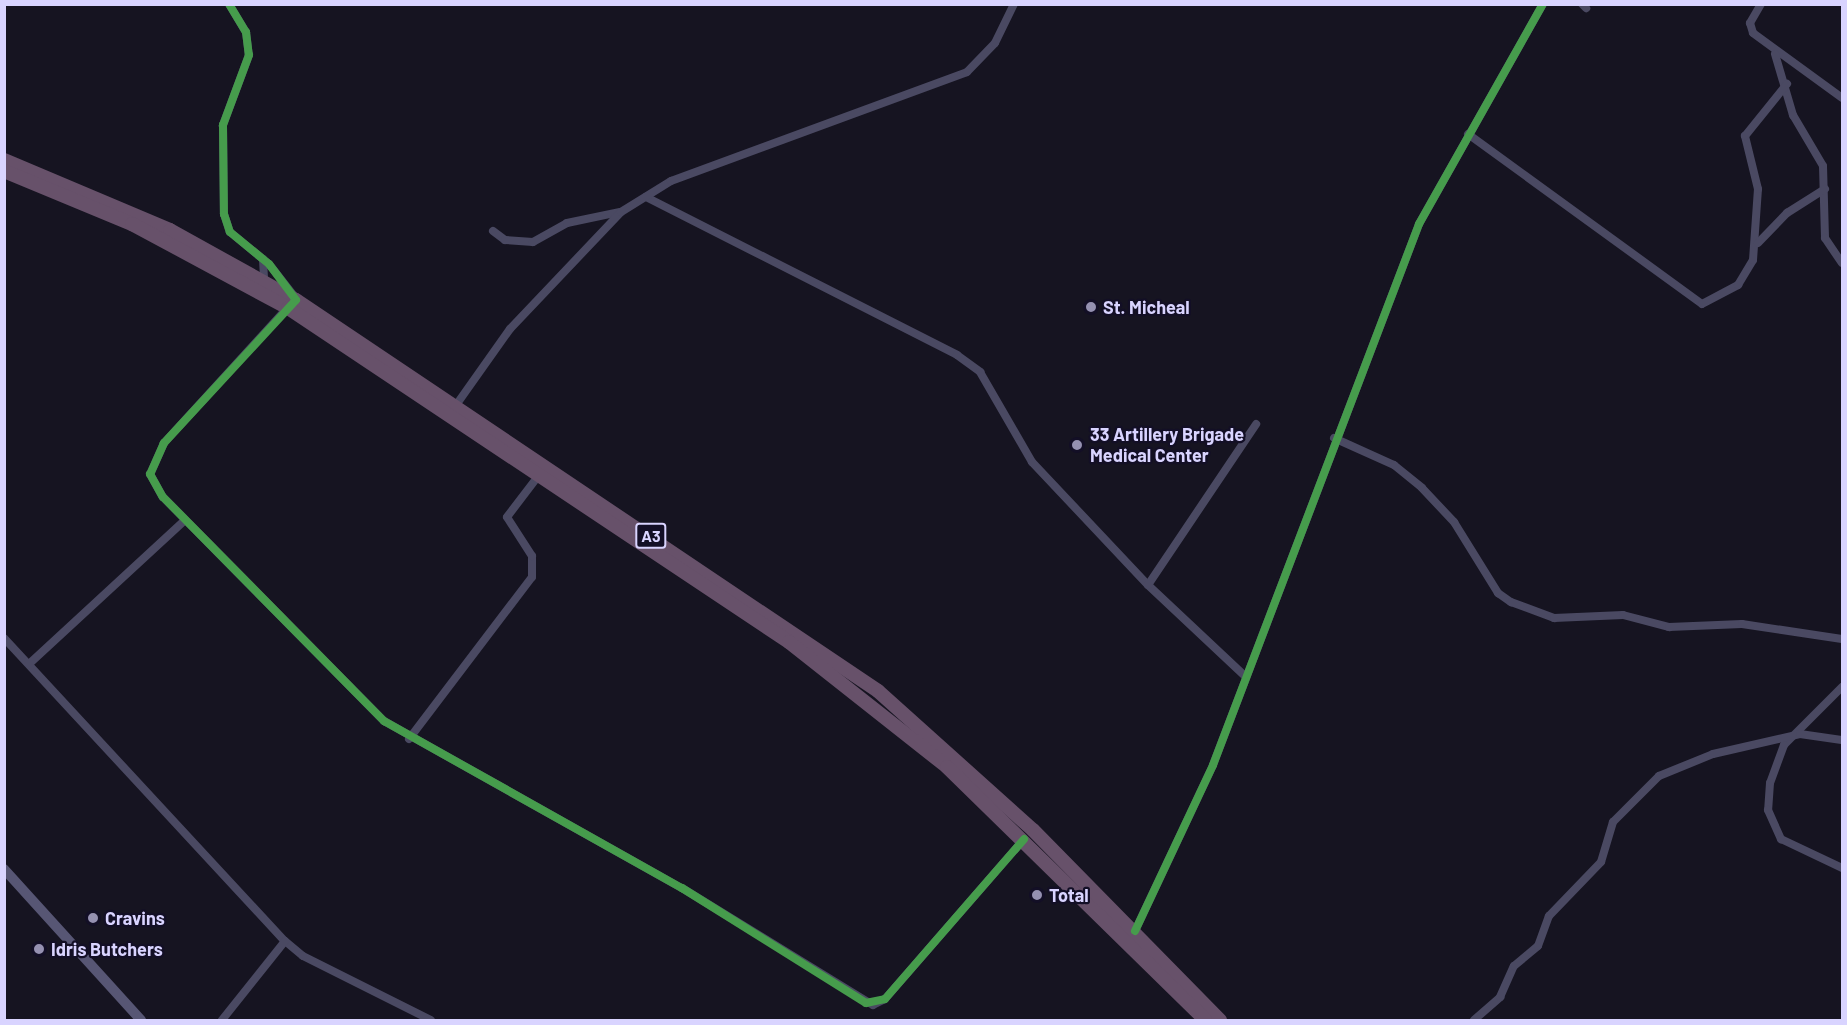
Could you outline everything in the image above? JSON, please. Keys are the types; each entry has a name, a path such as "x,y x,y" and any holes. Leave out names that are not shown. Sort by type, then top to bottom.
{"highway":[{"name":"A3","path":"4,160 29,175 292,304 359,346 792,637 886,713 1028,834 1135,931 1220,1020"},
{"name":"A3","path":"4,171 29,175 170,230 264,281 292,304"},
{"name":"A3","path":"453,409 540,475 585,498"},
{"name":"A3","path":"1028,834 1205,1020"}],"street":[{"path":"229,4 246,32 249,56 223,125 224,214 230,232 262,259 292,304 154,459 153,486 185,520 366,704 409,739 682,888 873,1005 885,999 1028,834"},
{"path":"453,409 510,329 621,212 646,197 738,155 967,72 994,43 1014,4"},
{"path":"1135,931 1213,765 1334,438 1419,224 1543,4"},
{"path":"1761,4 1750,28 1775,54 1842,98"},
{"path":"1775,54 1787,84 1793,115 1823,166 1825,238 1842,263"},
{"path":"1758,243 1758,189 1745,136 1787,84"},
{"path":"1468,134 1693,301 1710,303 1738,285 1758,243 1787,213 1825,189"},
{"path":"646,197 957,355 980,372 1032,462 1148,585 1246,677"},
{"path":"493,231 505,240 532,242 567,223 621,212"},
{"path":"262,259 264,281"},
{"path":"1148,585 1256,424"},
{"path":"1334,438 1394,465 1422,488 1454,522 1498,593 1510,602 1554,618 1623,615 1660,626 1742,624 1842,639"},
{"path":"409,739 532,578 532,556 507,517 540,475"},
{"path":"29,664 185,520"},
{"path":"4,638 285,941 303,956 431,1020"},
{"path":"1842,687 1789,737 1770,783 1774,832 1842,868"},
{"path":"1474,1020 1500,997 1514,966 1538,946 1549,916 1601,862 1613,822 1659,776 1713,754 1789,737 1813,733 1842,740"},
{"path":"4,869 141,1020"},
{"path":"222,1020 285,941"}],"cycle path":[{"path":"229,4 246,32 249,55 223,125 224,214 230,232 269,264 296,300 164,443 150,474 163,497 384,721 682,888 866,1003 885,999 1024,839"},
{"path":"1135,931 1213,765 1419,224 1543,4"}],"place":[{"name":"St. Micheal","path":"1091,307"},
{"name":"33 Artillery Brigade Medical Center","path":"1077,445"},
{"name":"Total","path":"1037,895"},
{"name":"Cravins","path":"93,918"},
{"name":"Idris Butchers","path":"39,949"}]}
